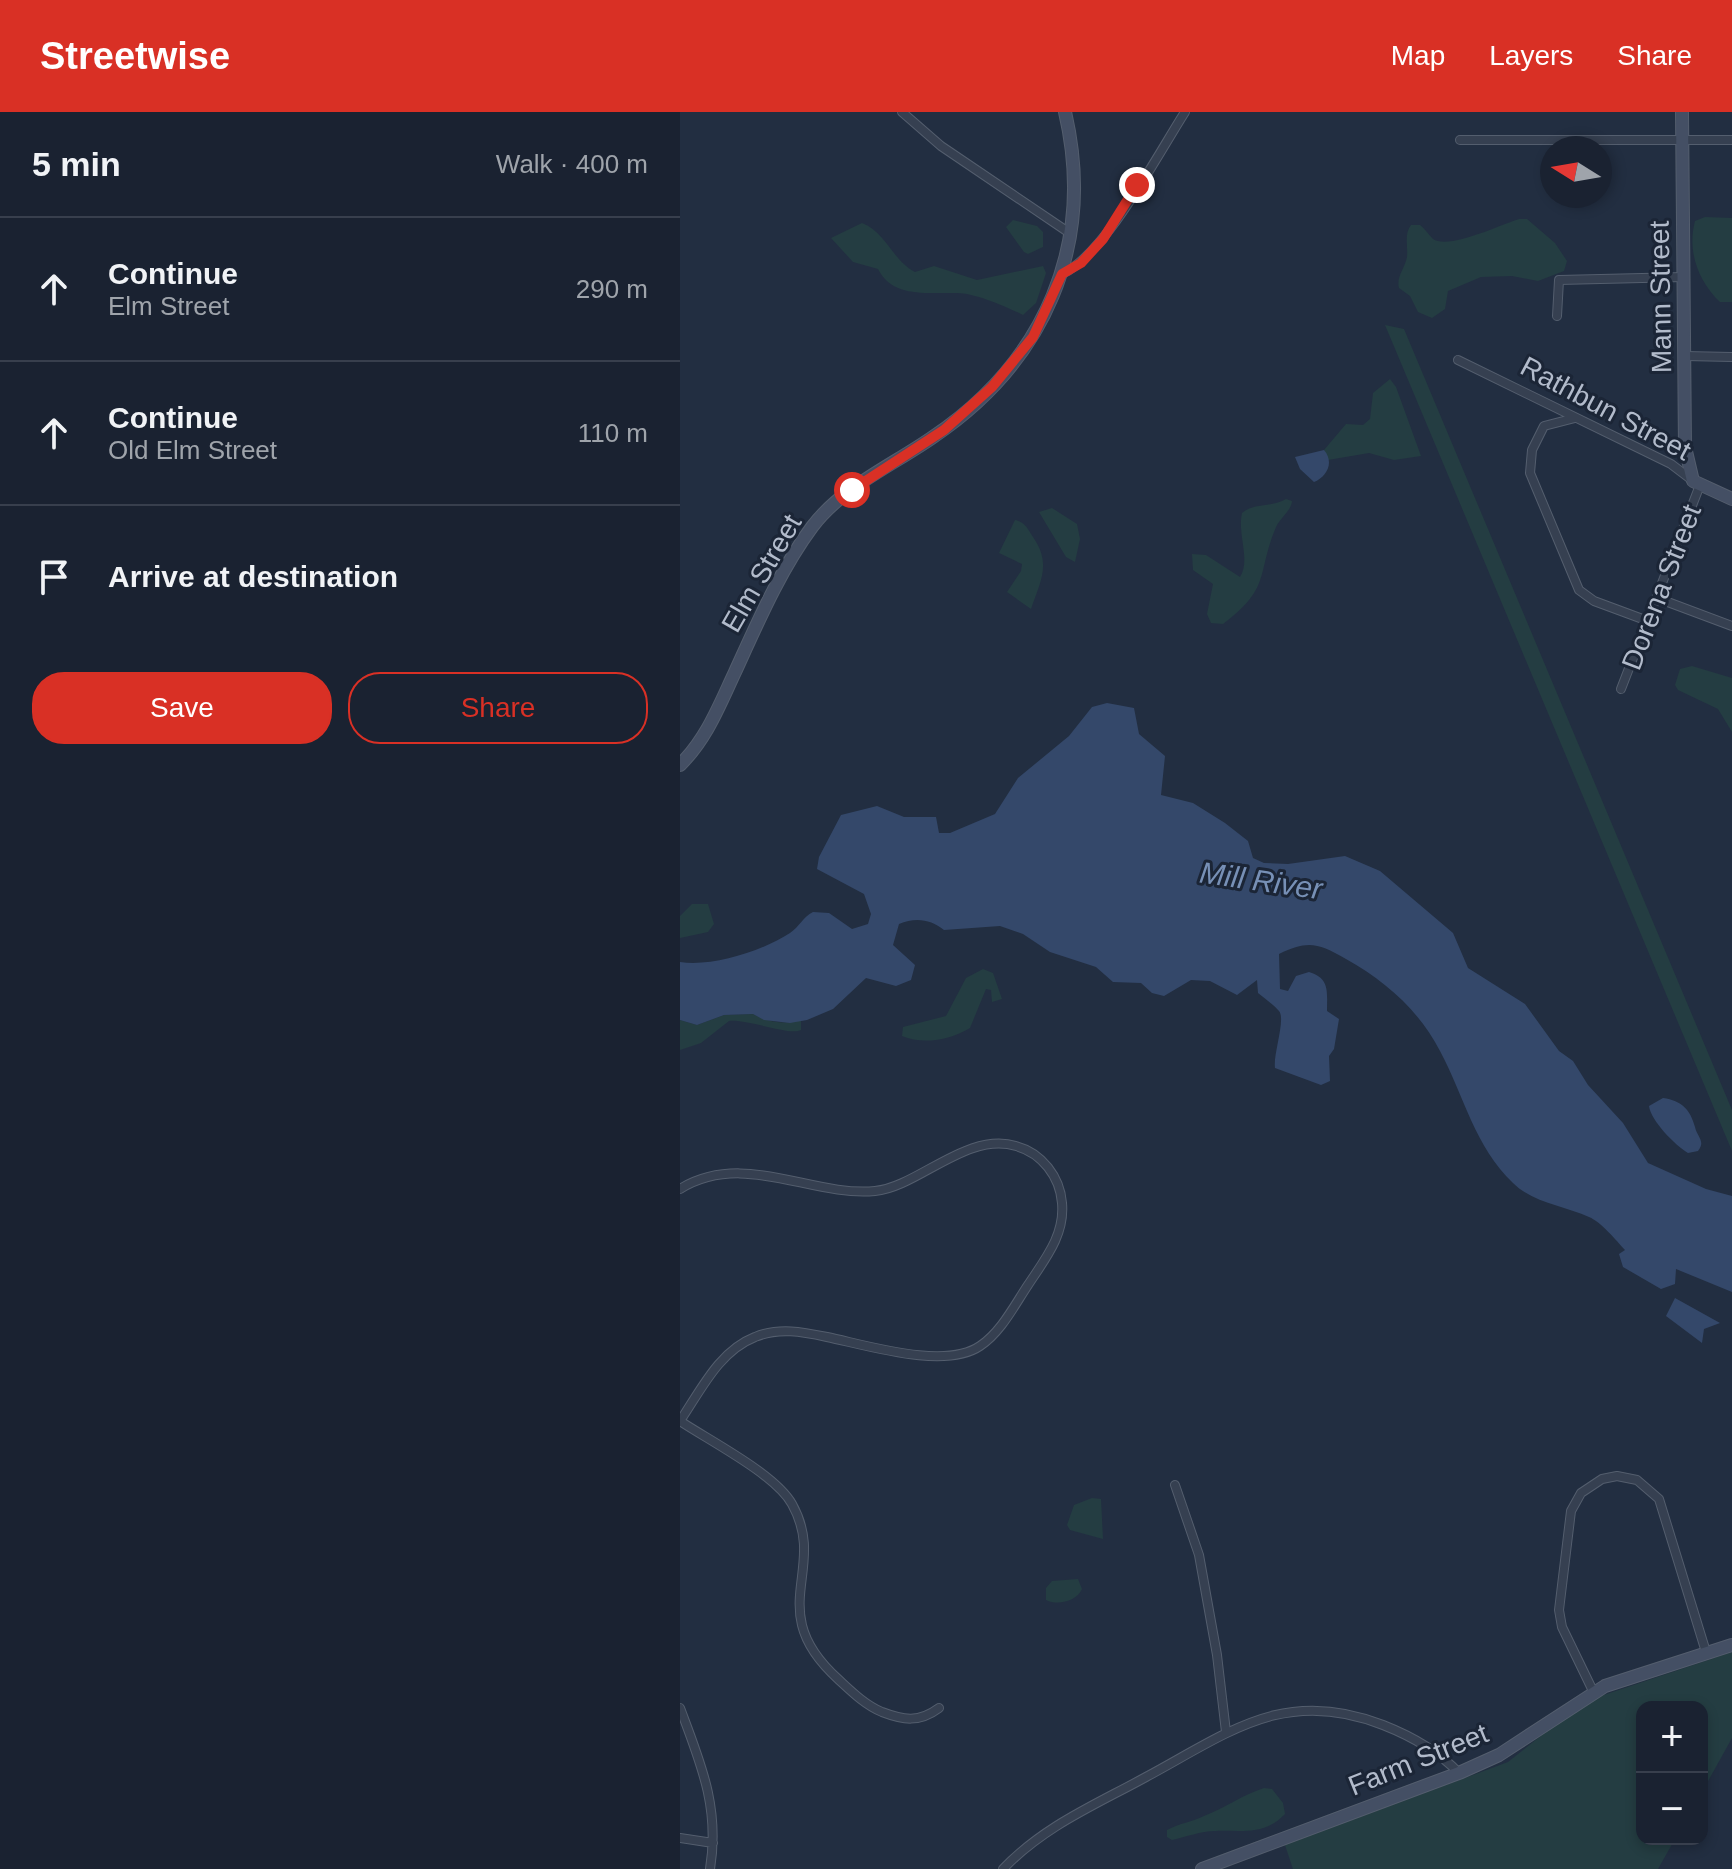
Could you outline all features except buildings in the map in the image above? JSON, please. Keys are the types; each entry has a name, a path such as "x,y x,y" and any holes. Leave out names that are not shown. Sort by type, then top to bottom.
{"street":[{"path":"902,112 941,146 1071,235"},
{"name":"Elm Street","path":"680,765 705,736 758,625 815,523 852,490 944,430 979,401 1033,337 1062,274 1071,235 1074,183 1065,112"},
{"path":"1062,274 1081,263 1103,239 1185,112"},
{"name":"Mann Street","path":"1682,112 1685,447 1696,483"},
{"path":"1460,140 1732,140"},
{"path":"1557,316 1559,280 1684,277"},
{"path":"1685,356 1732,357"},
{"name":"Rathbun Street","path":"1458,360 1671,464 1696,483 1730,493"},
{"path":"1575,418 1544,426 1530,457 1534,484 1579,590 1594,601 1648,621"},
{"name":"Dorena Street","path":"1621,689 1657,598 1696,483"},
{"path":"1657,598 1732,626"},
{"path":"680,1189 707,1178 754,1172 855,1192 880,1191 967,1150 993,1144 1012,1144 1044,1162 1061,1195 1063,1220 1053,1247 1004,1321 979,1346 947,1358 788,1330 769,1333 747,1341 726,1355 680,1421 765,1477 791,1501 801,1522 804,1555 798,1601 801,1629 820,1663 858,1697 896,1717 916,1720 939,1708"},
{"path":"1593,1691 1562,1627 1559,1610 1571,1511 1584,1489 1602,1479 1617,1476 1637,1480 1659,1499 1706,1652"},
{"path":"1175,1485 1199,1555 1217,1655 1226,1732"},
{"name":"Farm Street","path":"1202,1869 1459,1773 1499,1755 1593,1691 1732,1645"},
{"path":"680,1708 713,1803 710,1869"},
{"path":"1003,1869 1056,1824 1226,1732 1283,1711 1340,1712 1406,1735 1437,1753 1459,1773"},
{"path":"680,1838 713,1843"}],"green space":[{"path":"1705,217 1732,218 1732,302 1720,302 1712,294 1696,265 1692,243 1695,221"},
{"path":"1527,219 1555,243 1567,261 1564,271 1538,281 1512,276 1481,277 1448,291 1445,309 1432,318 1418,312 1410,296 1399,288 1411,225 1420,225 1433,239 1441,242 1476,235"},
{"path":"1013,220 1037,226 1043,232 1043,247 1028,254 1024,252 1006,227"},
{"path":"862,223 877,233 915,272 934,266 977,280 1043,266 1046,273 1036,303 1023,315 973,295 902,290 885,279 878,269 853,262 831,238"},
{"path":"1385,325 1404,329 1732,1110 1732,1151"},
{"path":"1390,379 1396,387 1421,456 1394,460 1369,453 1328,460 1324,450 1346,424 1363,425 1370,419 1373,393"},
{"path":"1286,499 1292,501 1291,505 1276,527 1256,590 1239,611 1223,624 1211,623 1207,614 1213,584 1193,570 1192,554 1206,555 1240,577 1244,563 1242,513 1252,507"},
{"path":"1052,508 1077,524 1080,539 1075,562 1066,557 1039,512"},
{"path":"1015,520 1028,529 1042,556 1041,581 1031,609 1007,592 1021,571 1022,564 999,553"},
{"path":"1692,666 1732,678 1732,732 1718,709 1678,690 1675,685 1680,669"},
{"path":"692,904 708,904 714,924 708,932 680,938 680,916"},
{"path":"983,969 993,973 1002,999 992,1002 991,990 986,989 970,1028 936,1040 902,1036 903,1027 946,1016 966,978"},
{"path":"753,1014 776,1022 801,1020 801,1030 788,1031 729,1021 701,1043 680,1050 680,1020 697,1025 724,1015"},
{"path":"1092,1498 1101,1499 1103,1539 1070,1530 1067,1525 1074,1505"},
{"path":"1078,1579 1082,1589 1076,1597 1061,1602 1046,1600 1046,1588 1052,1581"},
{"path":"1732,1652 1732,1738 1708,1781 1708,1701 1636,1701 1636,1845 1672,1845 1658,1869 1293,1869 1285,1845 1508,1762 1567,1715 1598,1697"},
{"path":"1264,1788 1272,1789 1283,1803 1285,1814 1269,1826 1252,1830 1204,1832 1172,1840 1167,1837 1167,1830"}],"water":[{"path":"1324,450 1329,460 1328,469 1314,482 1300,469 1295,457"},
{"name":"Mill River","path":"1107,703 1134,708 1139,734 1165,756 1161,795 1193,803 1225,823 1248,841 1253,858 1264,863 1288,864 1345,856 1380,871 1453,933 1468,968 1525,1004 1559,1051 1573,1061 1588,1085 1623,1123 1648,1163 1706,1189 1732,1196 1732,1292 1676,1269 1675,1284 1661,1289 1623,1267 1619,1254 1625,1250 1594,1219 1521,1190 1489,1154 1440,1051 1411,1009 1374,977 1346,959 1313,945 1279,954 1280,989 1288,991 1296,976 1309,972 1324,982 1327,1011 1339,1019 1334,1049 1329,1056 1330,1081 1321,1085 1275,1068 1281,1015 1258,993 1257,980 1237,995 1210,981 1191,980 1164,996 1152,993 1141,983 1113,982 1096,967 1050,952 1023,934 1000,926 944,930 923,920 899,924 893,945 915,965 911,980 896,986 866,978 833,1009 807,1020 790,1023 764,1020 753,1014 724,1015 697,1025 680,1020 680,962 722,960 766,946 790,933 813,912 829,913 852,929 868,924 871,914 864,894 817,869 819,857 841,815 877,806 904,817 936,817 939,833 950,833 995,814 1018,778 1069,736 1092,707"},
{"path":"1663,1098 1675,1101 1688,1111 1701,1142 1698,1151 1688,1153 1654,1119 1649,1106"},
{"path":"1675,1298 1720,1323 1704,1329 1702,1343 1666,1316"}],"route":[{"path":"852,490 944,430 970,410 992,387 1033,337 1055,295 1062,274 1081,263 1103,239 1137,185"}]}
